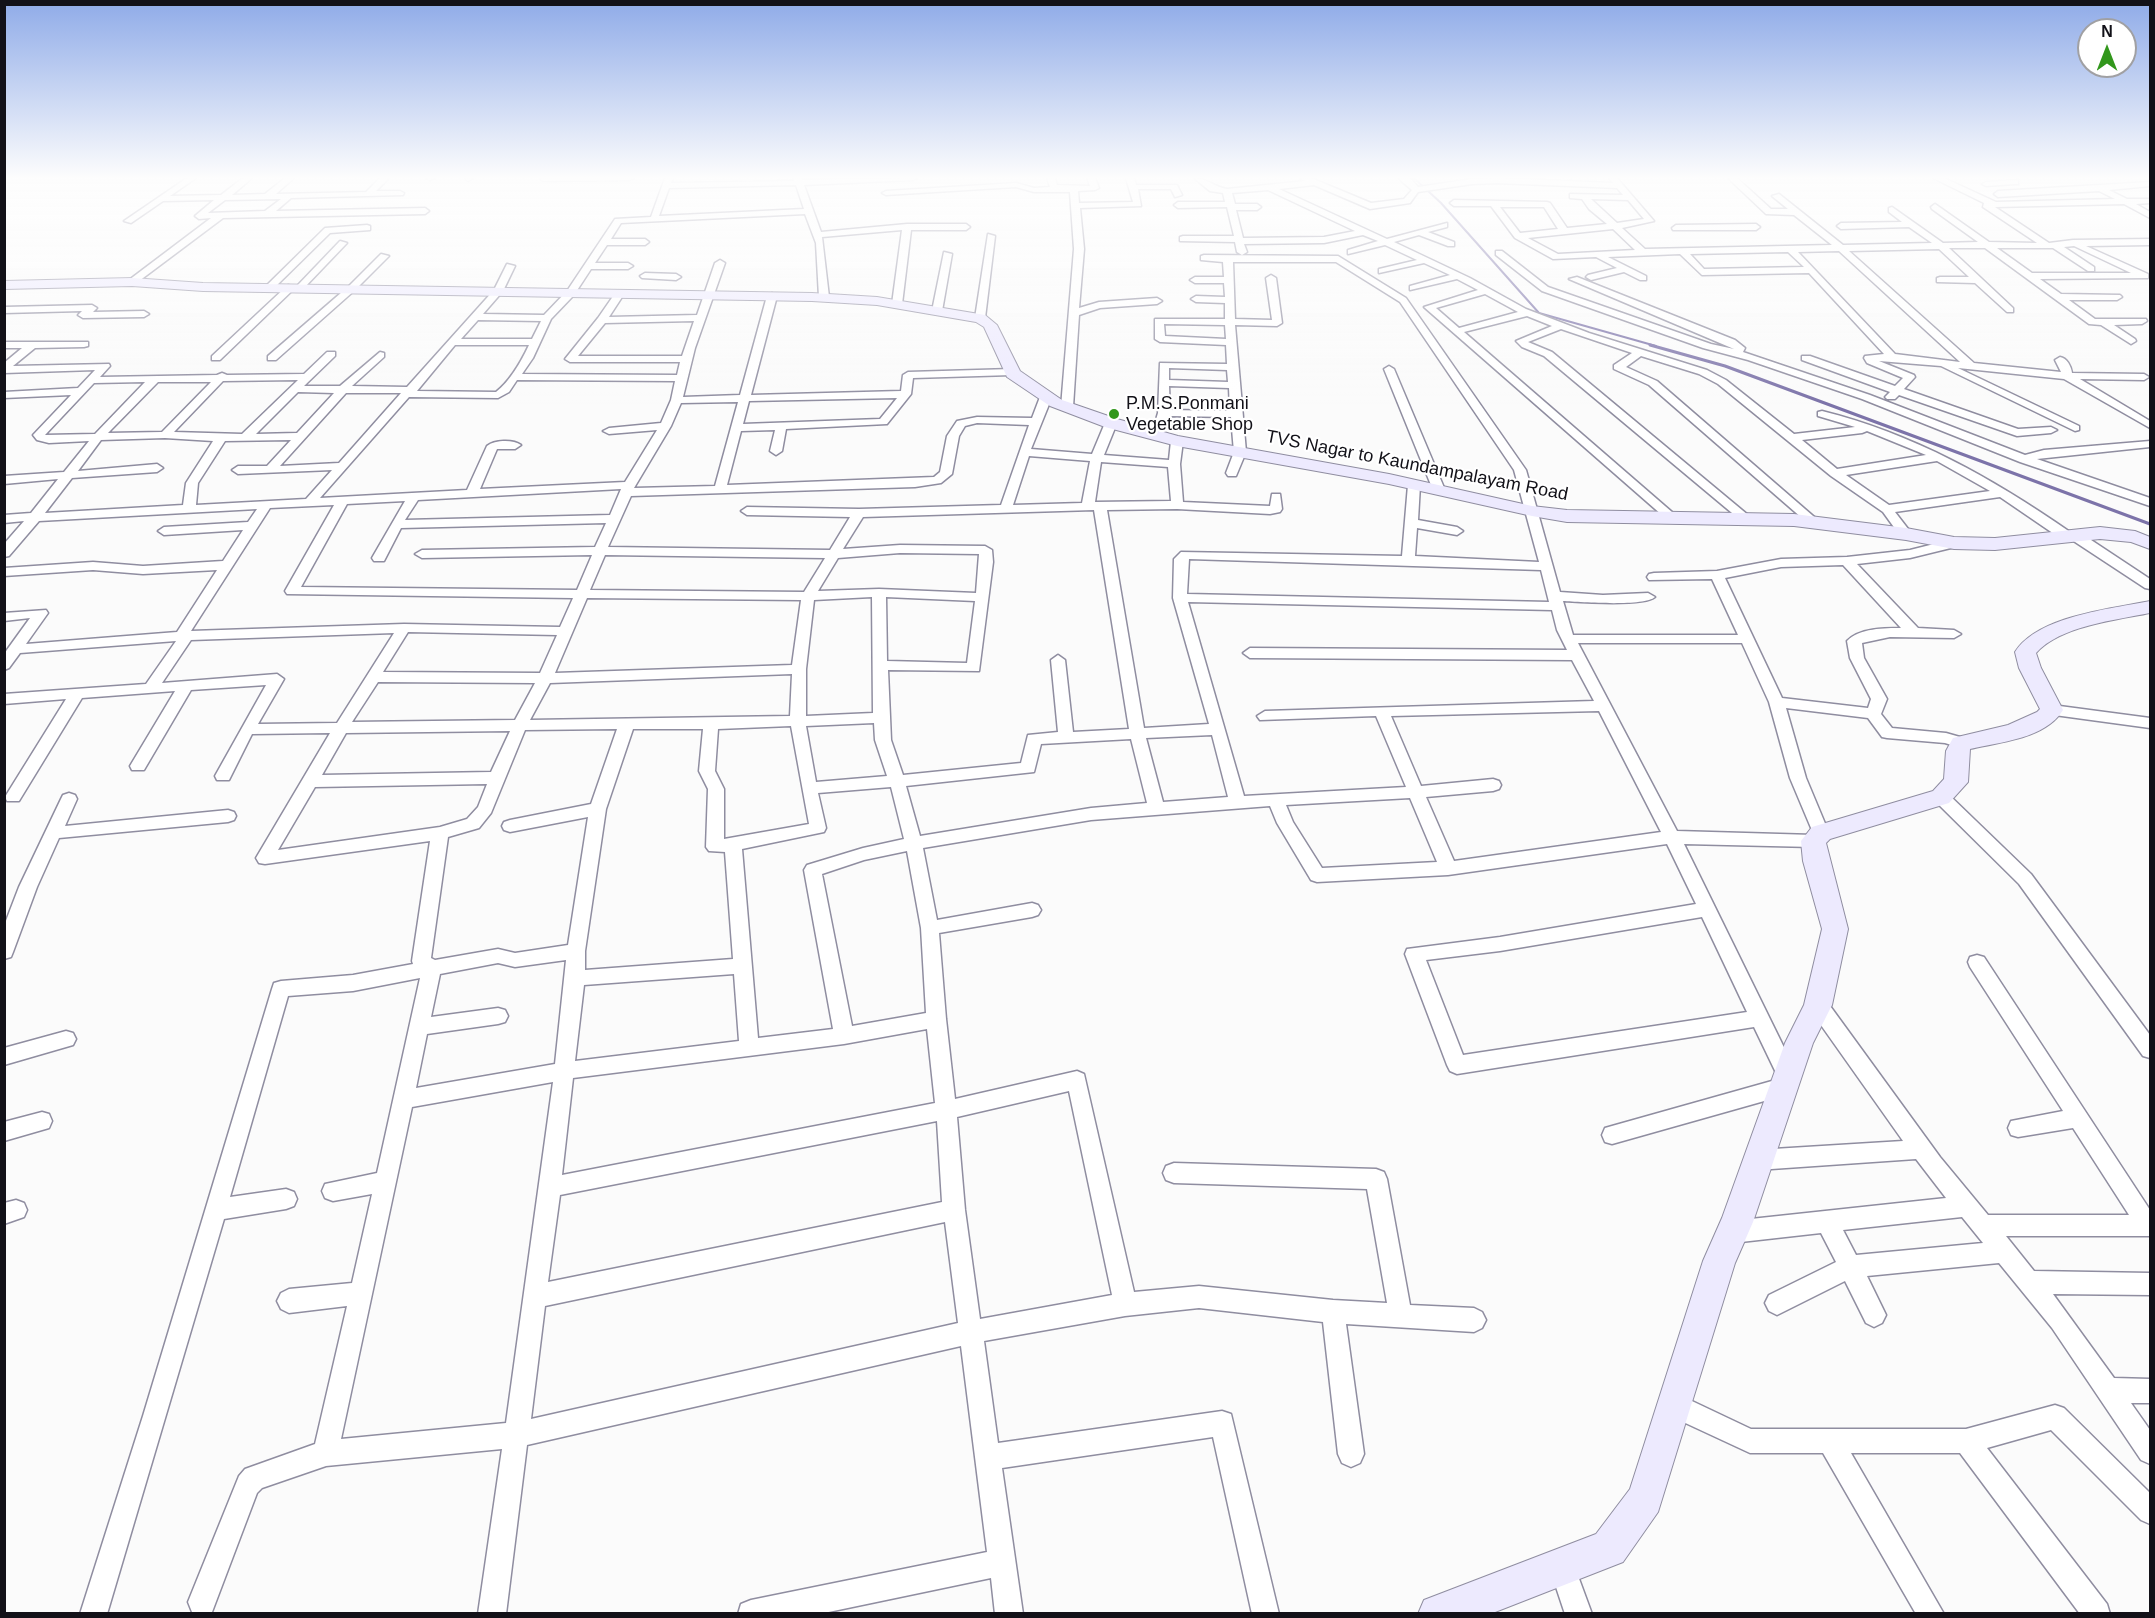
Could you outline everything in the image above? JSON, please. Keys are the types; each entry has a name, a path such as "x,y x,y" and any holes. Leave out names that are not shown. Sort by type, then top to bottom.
{"street":[{"path":"132,282 170,254"},
{"path":"270,287 304,254"},
{"path":"216,358 332,254"},
{"path":"295,389 498,395 528,358 547,318 570,293 596,254"},
{"path":"821,254 824,297"},
{"path":"897,304 904,254"},
{"path":"937,311 947,254"},
{"path":"4,285 132,282 203,287 824,297 897,304 980,318 989,254"},
{"path":"1067,407 1079,254"},
{"path":"1243,254 1244,259"},
{"path":"1408,254 1463,278 1527,313 1703,372 1722,382 1835,473 1887,509 1906,534"},
{"path":"1413,288 1472,276 1427,254"},
{"path":"1500,254 1545,289 1707,346 1882,403 2024,459 2151,502"},
{"path":"1550,254 1594,279 1626,269"},
{"path":"1556,257 1620,254"},
{"path":"1684,254 1702,272 1812,270"},
{"path":"1791,254 1812,270 1892,357"},
{"path":"1847,254 1971,366"},
{"path":"1950,254 2010,310"},
{"path":"2000,254 2093,322 2142,321"},
{"path":"2064,254 2091,269"},
{"path":"2096,254 2148,277"},
{"path":"1597,255 1643,278"},
{"path":"272,358 352,288 384,256"},
{"path":"1204,258 1338,259 1403,300 1520,470 1564,630 1575,655 1672,837 1760,1018 1785,1081"},
{"path":"1228,259 1232,367 1240,452 1232,473"},
{"path":"1382,271 1423,261"},
{"path":"404,628 341,728 265,858 440,833 473,824 485,809 520,725 545,678 613,519 677,400 681,378 720,263"},
{"path":"310,502 498,291 510,266"},
{"path":"588,266 628,266"},
{"path":"645,276 678,275 663,295"},
{"path":"2030,276 2148,277"},
{"path":"1231,342 1160,339 1159,321 1277,324 1272,278"},
{"path":"1574,279 1731,342 1740,348 1736,354"},
{"path":"1195,280 1229,280"},
{"path":"1941,280 1980,280"},
{"path":"1486,291 1429,307 1433,313 1458,331 1674,519"},
{"path":"619,294 602,320 570,359 687,359"},
{"path":"720,489 772,296"},
{"path":"2058,297 2117,297"},
{"path":"1196,299 1230,300"},
{"path":"1074,313 1099,305 1157,302"},
{"path":"4,310 92,308 83,315 144,314"},
{"path":"1458,331 1527,313"},
{"path":"475,317 547,318"},
{"path":"602,320 700,318"},
{"name":"TVS Nagar to Kaundampalayam Road","path":"980,318 990,325 1012,372 1046,397 1111,423 1177,441 1414,485 1532,512 1567,516 1814,522 1954,543 1995,544 2100,533 2135,537 2151,543"},
{"path":"2104,322 2131,341"},
{"path":"1561,326 1521,341 1548,354 1748,520"},
{"path":"453,342 535,342"},
{"path":"4,345 84,344"},
{"path":"4,369 32,345"},
{"path":"1640,352 1618,367 1653,383 1814,522"},
{"path":"246,437 331,354"},
{"path":"270,470 343,389 380,355"},
{"path":"1882,403 1897,392 1910,377 1871,361 1869,358 1892,357 2067,376 2144,377"},
{"path":"1806,358 2016,433 2051,430"},
{"path":"2060,360 2066,368 2067,376"},
{"path":"1942,363 1953,371 2075,428"},
{"path":"1157,436 1164,413 1164,365 1232,367"},
{"path":"4,369 105,366 39,435 41,438 50,440 165,435 222,438 301,436"},
{"path":"1389,369 1438,490"},
{"path":"735,428 883,422 906,394 908,375 1012,372"},
{"path":"91,381 222,376 307,377"},
{"path":"165,435 222,376"},
{"path":"2067,376 2149,423"},
{"path":"513,377 681,378"},
{"path":"4,553 98,437 156,378"},
{"path":"1164,383 1234,385"},
{"path":"4,396 81,391"},
{"path":"677,400 906,394"},
{"path":"1006,508 1024,452 1046,397"},
{"path":"1164,413 1238,414"},
{"path":"1822,414 1869,429 1937,458 2001,493 2151,585"},
{"path":"4,519 472,493 915,483 937,480 946,474 953,436 961,423 977,420 1035,422"},
{"path":"1111,423 1096,459 1094,506 1137,733 1156,808"},
{"path":"609,431 664,426"},
{"path":"776,451 781,427"},
{"path":"1793,438 1869,429"},
{"path":"189,508 192,483 222,438"},
{"path":"1177,441 1174,465 1177,505"},
{"path":"2024,459 2044,454 2151,444"},
{"path":"472,493 494,446 515,445"},
{"path":"1024,452 1174,465"},
{"path":"1835,473 1937,458"},
{"path":"238,470 343,466"},
{"path":"4,480 69,473 157,468"},
{"path":"1408,560 1414,485"},
{"path":"1887,509 2001,493"},
{"path":"379,558 396,524 414,496"},
{"path":"747,511 859,513 1177,505 1270,510 1276,509 1276,498"},
{"path":"342,500 292,591 582,592 808,596 879,593 982,597"},
{"path":"150,688 266,504"},
{"path":"711,724 707,771 716,789 715,847 818,828 798,721 799,669 808,596 859,513"},
{"path":"396,524 613,519"},
{"path":"1412,523 1457,531"},
{"path":"164,531 252,526"},
{"path":"1654,577 1717,575 1781,562 1847,561 1910,554 1954,543"},
{"path":"422,554 598,551 833,554 900,549 985,550 986,562 974,668 879,665"},
{"path":"1237,802 1180,598 1181,559 1186,555 1547,566"},
{"path":"1847,561 1913,632"},
{"path":"4,572 93,566 143,570 227,565"},
{"path":"1438,1614 1609,1548 1645,1499 1676,1406 1719,1262 1732,1232 1799,1043 1818,1005 1835,929 1816,861 1817,837 1777,702 1717,575"},
{"path":"879,593 879,665 883,740 914,843 930,928 954,1210 1009,1614"},
{"path":"1180,598 1556,601 1648,597"},
{"path":"2052,710 2030,668 2025,652 2030,642 2067,626 2151,607"},
{"path":"4,617 40,613 4,665"},
{"path":"16,649 184,636 404,628 564,631"},
{"path":"1873,714 1879,699 1857,658 1854,641 1861,638 1913,632 1922,635 1954,634"},
{"path":"1569,639 1748,639"},
{"path":"1250,653 1575,655"},
{"path":"1058,660 1066,735"},
{"path":"373,677 545,678 799,669"},
{"path":"4,699 277,679 247,729 223,776"},
{"path":"138,766 186,686"},
{"path":"12,797 77,694"},
{"path":"1777,702 1873,714 1887,733 1946,738 1961,742 2034,725 2047,718 2052,710"},
{"path":"1265,716 1603,706"},
{"path":"2052,710 2151,723"},
{"path":"1381,711 1448,868"},
{"path":"247,729 711,724 881,718"},
{"path":"492,1614 533,1297 550,1187 575,978 576,951 598,809 627,724"},
{"path":"809,788 1028,768 1034,739 1066,735 1218,729"},
{"path":"1276,800 1285,823 1317,874 1448,868 1672,837 1817,837 1941,797 1956,782 1957,751 1961,742"},
{"path":"310,781 497,778"},
{"path":"844,1035 813,870 862,854 914,843 1091,814 1493,785"},
{"path":"1941,797 2025,879 2151,1050"},
{"path":"4,952 27,887 69,799"},
{"path":"510,826 598,809"},
{"path":"52,833 228,816"},
{"path":"432,968 421,961 440,833"},
{"path":"733,844 749,1047"},
{"path":"1707,909 1500,944 1414,954 1457,1065 1760,1018"},
{"path":"930,928 1032,910"},
{"path":"93,1614 281,989 353,983 498,956 515,960 576,951"},
{"path":"1977,963 2149,1225"},
{"path":"575,978 744,966"},
{"path":"326,1453 432,968"},
{"path":"1818,1005 1921,1149 1981,1226 2031,1282 2060,1320 2151,1451"},
{"path":"420,1027 498,1016"},
{"path":"404,1099 563,1071 844,1035 936,1019"},
{"path":"4,1057 66,1039"},
{"path":"550,1187 946,1110 1077,1080 1125,1304"},
{"path":"1612,1135 1785,1081"},
{"path":"2018,1128 2079,1118"},
{"path":"4,1132 42,1121"},
{"path":"1757,1160 1921,1149"},
{"path":"1174,1173 1376,1179 1401,1316"},
{"path":"333,1191 386,1181"},
{"path":"216,1210 286,1199"},
{"path":"1732,1232 1965,1206"},
{"path":"533,1297 954,1210"},
{"path":"1827,1222 1874,1315"},
{"path":"1981,1226 2149,1225"},
{"path":"1777,1303 1850,1267 2004,1252"},
{"path":"2031,1282 2151,1284"},
{"path":"289,1301 361,1293"},
{"path":"202,1602 248,1485 254,1478 326,1453 515,1435 971,1332 1125,1304 1199,1297 1333,1312 1474,1320"},
{"path":"1333,1312 1351,1454"},
{"path":"2108,1390 2151,1391"},
{"path":"1676,1406 1750,1441 1966,1441 2055,1417 2151,1510"},
{"path":"988,1457 1222,1423 1266,1614"},
{"path":"1830,1441 1931,1614"},
{"path":"1966,1441 2097,1614"},
{"path":"751,1614 1002,1562"},
{"path":"1562,1566 1579,1614"}],"waterway":[{"path":"1486,254 1539,313 1656,346"},
{"path":"1650,345 1725,366 2150,524"}],"place":[{"name":"P.M.S.Ponmani Vegetable Shop","path":"1114,414"}]}
